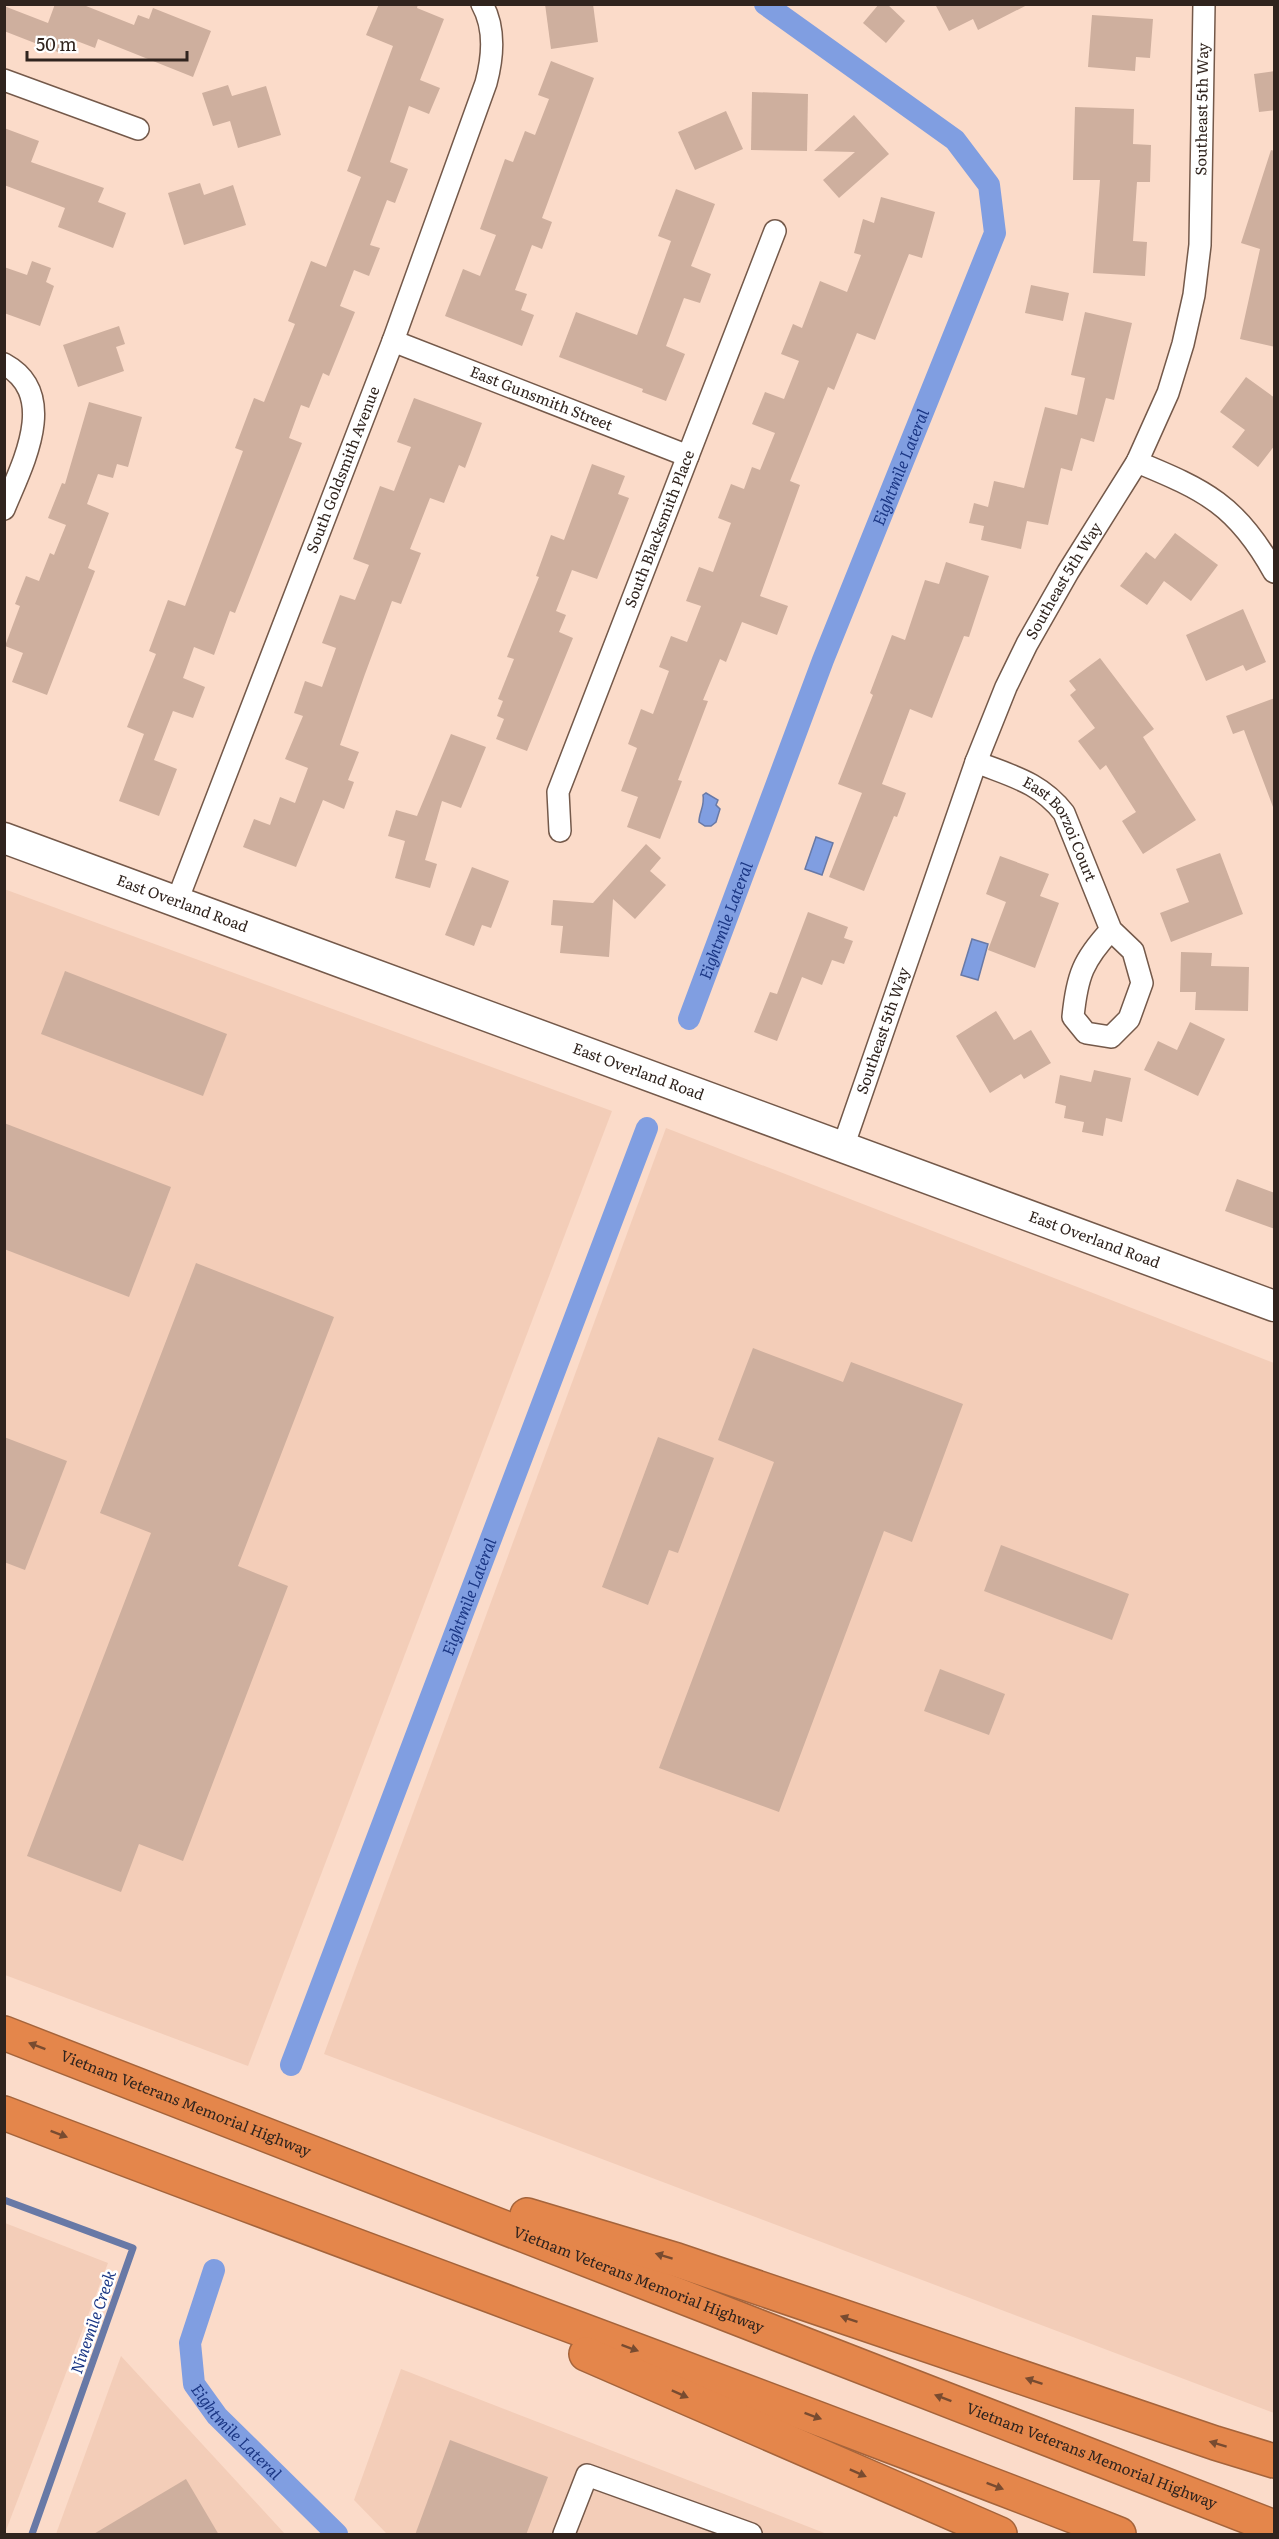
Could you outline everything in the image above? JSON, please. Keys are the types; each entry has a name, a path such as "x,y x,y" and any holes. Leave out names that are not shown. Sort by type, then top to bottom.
{"highway":[{"name":"Vietnam Veterans Memorial Highway","path":"4,2033 1275,2527"},
{"path":"4,2113 260,2211 815,2417 1119,2535"},
{"path":"287,2142 677,2260 1275,2461"},
{"path":"260,2211 1000,2535"}],"main road":[{"name":"East Overland Road","path":"4,838 1275,1306"}],"street":[{"name":"South Goldsmith Avenue","path":"177,901 393,340 486,83 492,59 492,35 482,4"},
{"name":"Southeast 5th Way","path":"843,1147 976,762 1006,687 1068,572 1137,462 1168,393 1183,345 1194,295 1202,220 1204,4"},
{"path":"4,80 138,129"},
{"name":"South Blacksmith Place","path":"560,831 558,792 776,231"},
{"name":"East Gunsmith Street","path":"393,340 688,456"},
{"path":"4,364 24,382 32,398 35,418 32,439 4,509"},
{"path":"1137,462 1192,484 1214,499 1250,534 1275,572"},
{"name":"East Borzoi Court","path":"976,762 1036,785 1051,797 1064,813 1111,930 1132,951 1142,983 1129,1019 1111,1037 1086,1033 1073,1017 1076,986 1089,954 1111,930"},
{"path":"564,2535 587,2475 750,2535"}],"shaded area":[{"path":"4,889 612,1111 248,2066 5,1975"},
{"path":"666,1128 1274,1363 1274,2413 324,2054"},
{"path":"5,2223 108,2263 5,2533"},
{"path":"121,2356 285,2534 56,2534"},
{"path":"401,2369 827,2534 387,2534 354,2500"}],"water":[{"path":"706,793 718,800 716,805 720,809 716,822 711,826 705,826 699,822 703,795"},
{"path":"816,837 833,843 822,875 805,869"},
{"path":"972,939 988,944 978,980 961,975"}],"building":[{"path":"55,4 81,4 134,25 138,15 149,19 153,8 211,31 193,77 98,39 95,48 69,38 63,54 4,31 4,6 48,23"},
{"path":"379,4 418,4 417,8 444,19 420,80 440,88 429,114 409,106 390,162 408,169 395,203 387,200 370,245 380,248 369,276 354,270 340,306 355,312 329,376 323,373 309,408 301,405 289,438 302,443 235,613 230,611 214,655 194,647 183,678 205,687 193,718 173,711 154,760 177,769 159,816 119,801 144,734 127,727 156,654 149,651 168,600 185,606 243,451 235,448 254,398 264,402 295,324 288,321 311,261 326,267 361,177 347,171 393,46 366,35"},
{"path":"545,4 593,4 598,42 551,49"},
{"path":"879,4 887,4 905,21 886,43 863,23"},
{"path":"935,4 1029,4 978,30 973,19 949,31"},
{"path":"1092,15 1153,19 1150,58 1136,57 1135,71 1088,67"},
{"path":"551,61 594,78 542,218 552,222 542,249 532,245 515,290 527,294 521,310 534,315 522,346 445,316 463,269 480,276 496,235 480,229 505,159 513,162 525,131 535,135 549,99 538,95"},
{"path":"1275,71 1275,110 1259,112 1254,74"},
{"path":"228,85 232,96 266,86 281,135 238,148 230,121 213,126 202,93"},
{"path":"752,92 808,94 807,151 751,150"},
{"path":"1075,107 1134,109 1133,144 1151,145 1150,182 1137,182 1133,241 1147,242 1145,276 1093,273 1100,180 1073,180"},
{"path":"726,111 743,149 695,170 678,132"},
{"path":"854,115 889,154 839,198 823,180 855,152 814,151"},
{"path":"4,128 39,141 31,162 104,188 98,202 126,213 113,248 58,227 65,208 4,185"},
{"path":"1271,150 1275,151 1275,347 1240,339 1260,249 1241,243"},
{"path":"200,183 204,195 233,185 246,225 184,245 168,193"},
{"path":"676,189 715,204 691,266 711,274 700,303 684,298 666,346 685,354 666,401 642,392 643,389 559,357 576,312 637,335 671,241 658,236"},
{"path":"881,197 935,212 922,258 909,254 875,340 857,333 834,390 828,387 790,481 800,485 760,596 788,606 777,635 742,622 726,662 720,659 703,700 708,701 678,780 682,781 660,839 627,827 638,797 621,791 637,748 628,744 641,709 653,714 669,671 659,667 671,636 687,642 701,606 686,601 699,567 713,572 731,523 718,518 731,484 744,489 752,467 760,470 775,433 752,424 765,392 784,399 799,361 781,354 793,324 802,328 820,281 847,292 861,255 854,253 863,219 874,223"},
{"path":"32,261 51,268 46,282 54,286 40,326 4,313 4,267 27,275"},
{"path":"1031,285 1069,293 1063,321 1025,313"},
{"path":"1085,312 1132,323 1114,400 1106,398 1094,442 1081,438 1072,471 1061,468 1048,525 1027,521 1021,549 981,540 984,526 969,523 974,503 988,507 994,481 1024,488 1045,407 1077,415 1085,378 1071,375"},
{"path":"119,326 125,344 116,347 124,371 78,387 63,345"},
{"path":"1246,377 1275,398 1275,445 1258,467 1232,447 1245,430 1220,412"},
{"path":"414,398 482,423 465,468 459,465 444,503 430,498 410,549 421,553 401,604 392,601 365,674 340,745 359,752 348,780 354,782 344,809 323,800 296,867 243,847 254,819 270,825 280,797 295,803 308,768 285,759 303,716 294,713 305,681 322,687 336,648 322,643 340,595 355,600 369,565 353,559 380,486 394,491 411,447 397,442"},
{"path":"89,402 142,417 128,467 117,464 113,478 98,474 87,504 109,513 88,568 95,571 47,695 12,682 23,653 5,646 20,606 15,604 26,576 39,581 50,553 54,555 66,525 48,518 62,483 65,484"},
{"path":"592,464 625,476 618,494 629,498 597,579 572,570 556,611 566,615 559,632 573,638 527,751 496,739 504,719 497,716 503,701 498,699 514,659 507,657 539,577 536,576 551,535 564,540"},
{"path":"1175,533 1218,565 1191,601 1164,581 1147,605 1120,586 1146,552 1155,559"},
{"path":"946,562 989,576 969,637 964,636 932,718 910,709 882,784 906,793 897,817 894,816 864,891 829,877 862,793 838,784 873,695 870,693 892,635 905,640 925,580 939,584"},
{"path":"1243,609 1266,662 1246,671 1243,665 1206,681 1186,635"},
{"path":"1100,658 1154,729 1143,737 1196,820 1143,854 1122,821 1136,812 1106,765 1100,770 1078,741 1095,728 1070,695 1076,690 1069,681"},
{"path":"1275,698 1275,807 1273,807 1244,730 1233,734 1226,716"},
{"path":"451,734 486,747 461,808 442,801 425,860 437,864 430,888 395,878 405,841 388,836 396,810 417,816"},
{"path":"646,844 661,858 650,871 666,885 635,919 613,899 609,957 560,953 563,926 551,925 553,900 593,903"},
{"path":"1220,853 1243,914 1171,942 1160,913 1189,902 1176,869"},
{"path":"1000,856 1049,874 1040,896 1059,903 1035,968 988,950 1006,902 986,894"},
{"path":"472,867 509,881 491,928 482,925 474,946 445,935"},
{"path":"808,912 848,927 844,938 853,941 844,964 832,960 822,985 802,977 777,1041 754,1032 770,992 777,994"},
{"path":"1181,952 1212,953 1211,966 1249,967 1248,1011 1195,1010 1196,992 1180,992"},
{"path":"65,971 227,1034 203,1096 41,1034"},
{"path":"996,1011 1014,1040 1031,1030 1051,1063 1024,1079 1021,1074 990,1093 956,1036"},
{"path":"1190,1022 1225,1039 1198,1096 1144,1070 1158,1041 1177,1050"},
{"path":"1094,1070 1131,1078 1122,1122 1106,1118 1103,1136 1082,1132 1084,1122 1064,1118 1066,1106 1055,1103 1060,1075 1091,1082"},
{"path":"4,1123 171,1187 129,1297 4,1249"},
{"path":"1237,1179 1275,1193 1275,1229 1225,1211"},
{"path":"196,1263 334,1317 238,1566 288,1586 183,1861 139,1844 121,1892 27,1856 151,1533 100,1513"},
{"path":"753,1348 843,1382 851,1362 963,1404 912,1542 884,1531 779,1812 659,1768 774,1462 718,1440"},
{"path":"4,1437 67,1461 25,1570 4,1562"},
{"path":"658,1437 714,1458 678,1553 669,1550 648,1605 602,1587"},
{"path":"1001,1545 1129,1594 1112,1640 984,1591"},
{"path":"940,1669 1005,1694 989,1735 924,1711"},
{"path":"450,2440 548,2477 526,2535 415,2535"},
{"path":"186,2479 219,2535 92,2535"}],"waterway":[{"name":"Eightmile Lateral","path":"689,1019 823,660 995,233 989,185 955,140 765,4"},
{"name":"Eightmile Lateral","path":"291,2065 647,1128"},
{"name":"Ninemile Creek","path":"4,2200 133,2248 32,2534"},
{"name":"Eightmile Lateral","path":"214,2270 190,2343 194,2384 217,2416 337,2534"}]}
